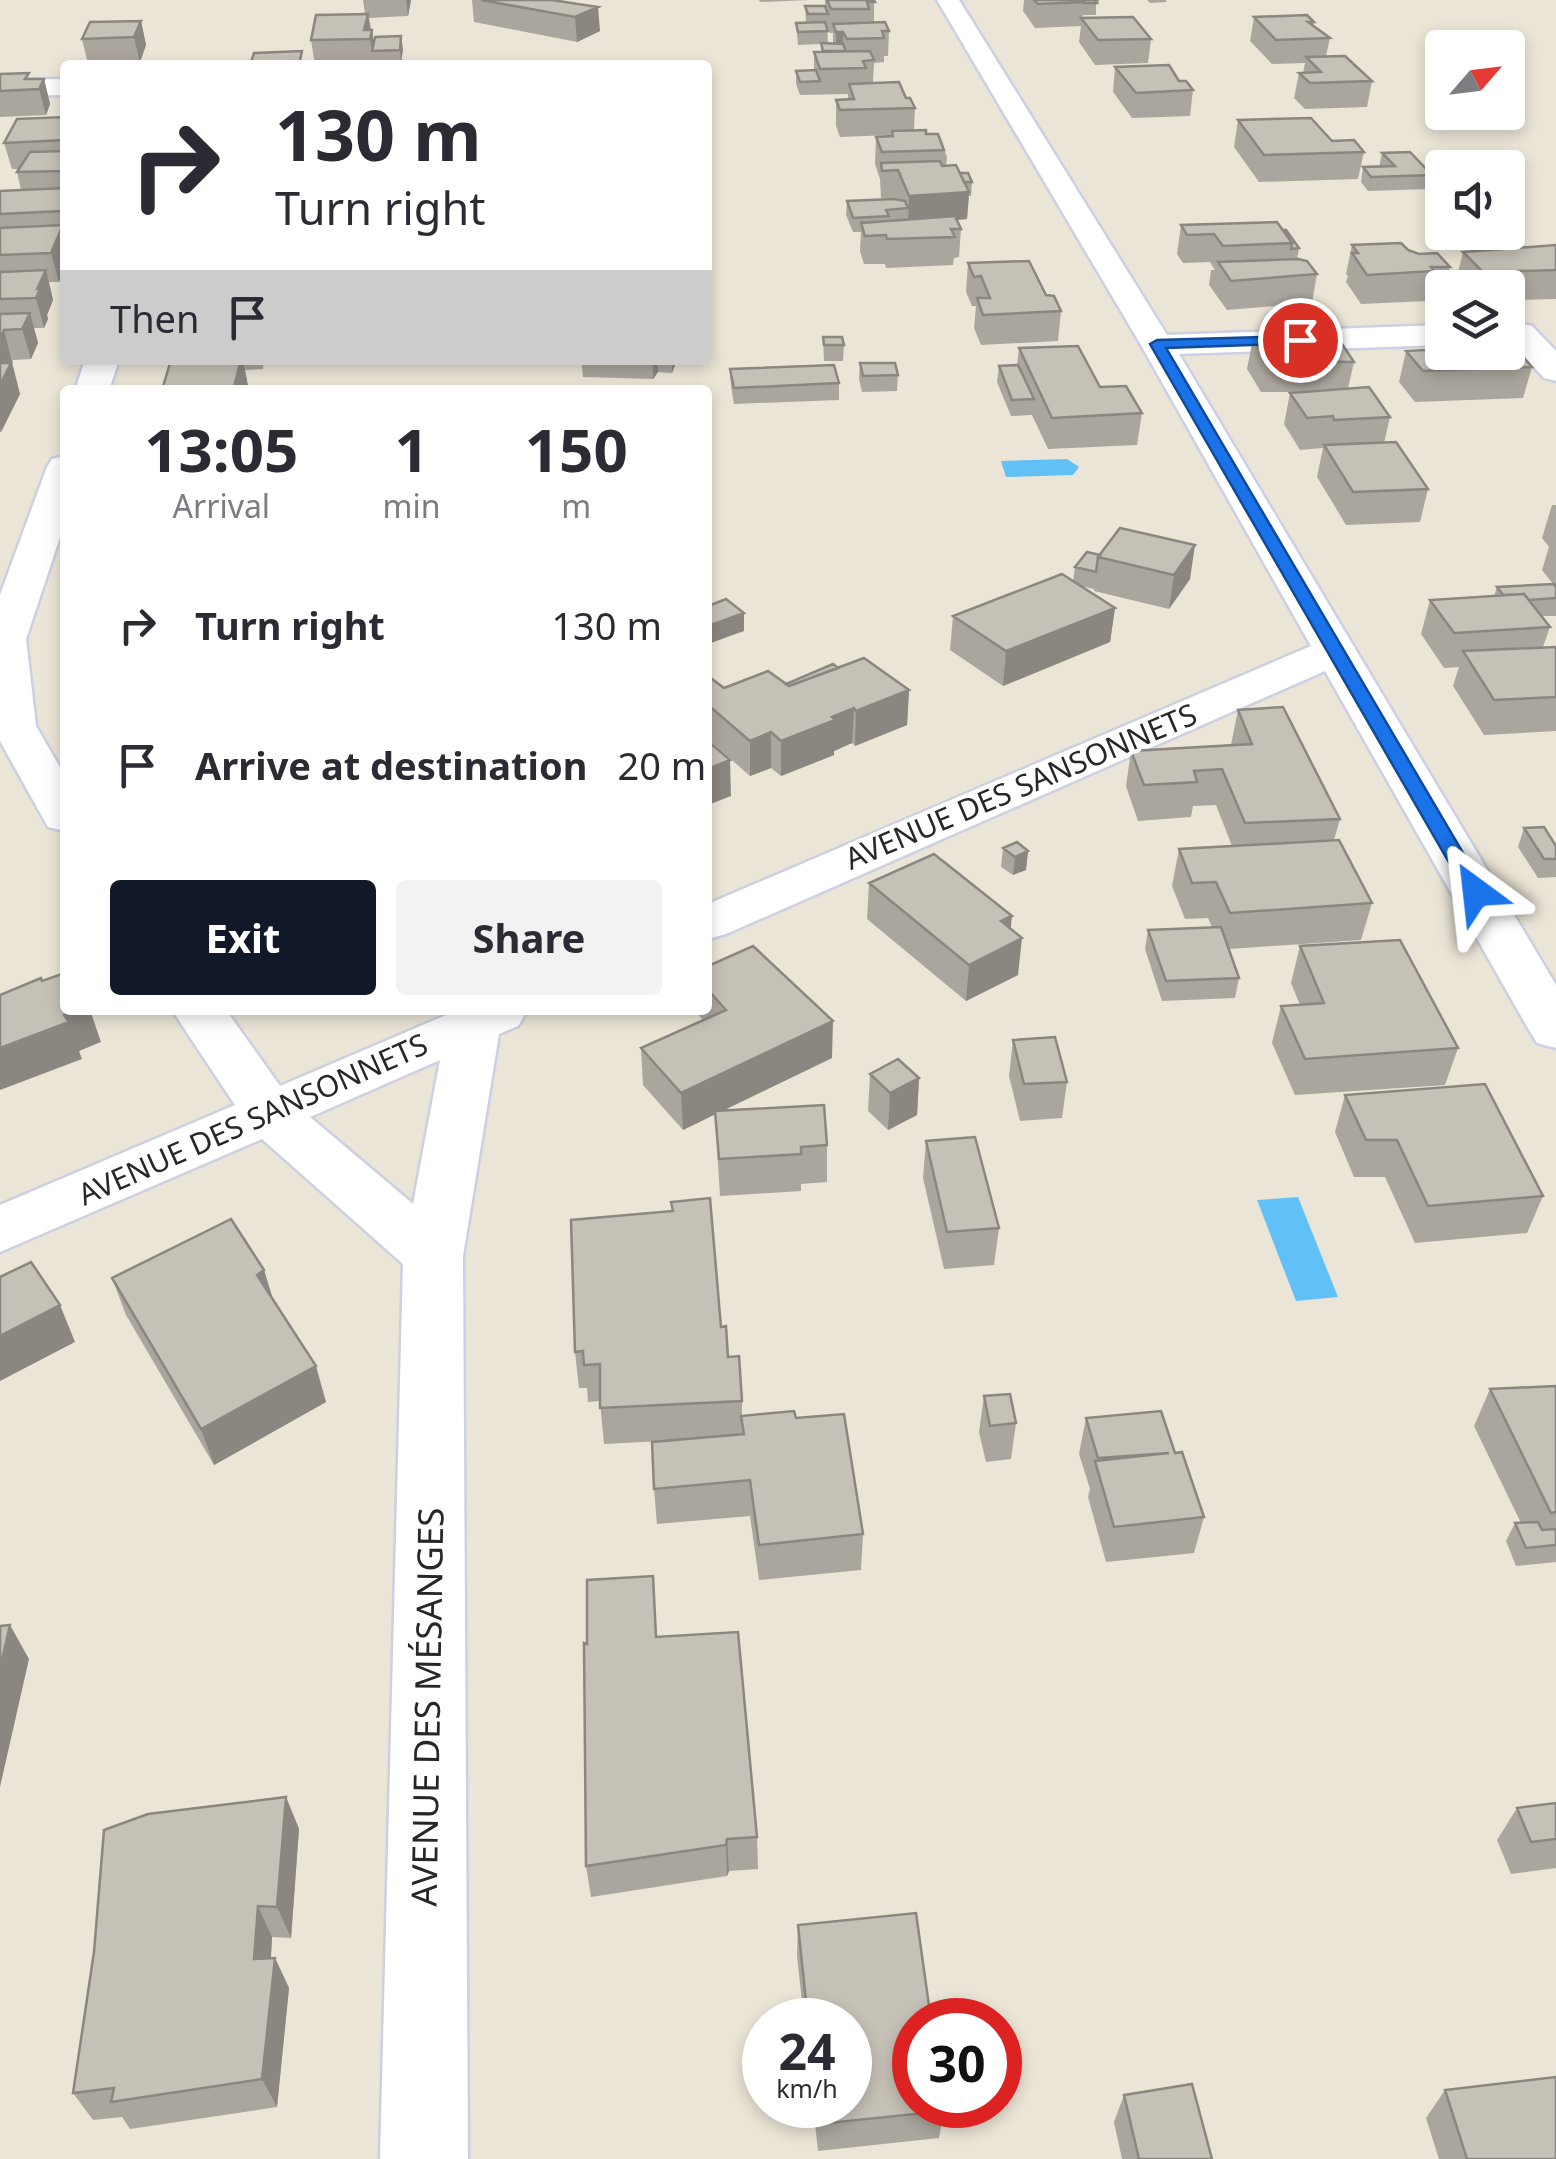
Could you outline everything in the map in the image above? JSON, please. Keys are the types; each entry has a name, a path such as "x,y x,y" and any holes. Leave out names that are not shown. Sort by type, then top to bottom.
{"street":[{"path":"948,0 1157,344 1556,1030"},
{"path":"0,88 60,86"},
{"path":"1525,332 1556,331"},
{"path":"1157,344 1425,336"},
{"path":"1525,343 1556,371"},
{"path":"60,481 5,639 14,726 60,808"},
{"name":"AVENUE DES SANSONNETS","path":"712,921 1335,651"},
{"path":"201,1015 270,1113 432,1256"},
{"name":"AVENUE DES SANSONNETS","path":"0,1230 490,1017"},
{"name":"AVENUE DES MÉSANGES","path":"424,2159 432,1256 490,1017"}],"water":[{"path":"1067,459 1079,467 1073,475 1006,477 1001,461"},
{"path":"1298,1197 1338,1297 1296,1301 1257,1200"}],"building":[{"path":"481,0 552,0 598,7 575,17"},
{"path":"827,0 875,2 867,2 869,9 831,9"},
{"path":"1034,0 1082,0 1084,2 1038,4"},
{"path":"805,6 825,6 828,14 808,14"},
{"path":"368,14 364,30 372,30 370,39 311,40 316,15"},
{"path":"1307,15 1314,22 1308,22 1330,38 1276,40 1254,17"},
{"path":"1133,17 1151,39 1098,40 1081,18"},
{"path":"141,21 134,37 82,39 90,22"},
{"path":"825,22 828,31 798,32 796,23"},
{"path":"885,22 889,31 882,31 884,38 847,39 843,32 836,32 833,24"},
{"path":"401,36 400,50 372,51 375,37"},
{"path":"821,43 843,44 846,51 823,51"},
{"path":"302,51 300,60 252,60 254,53"},
{"path":"870,51 874,60 863,61 866,68 820,69 814,52"},
{"path":"1345,56 1372,81 1310,83 1299,73 1321,72 1306,57"},
{"path":"1169,65 1179,81 1186,81 1193,90 1136,93 1115,67"},
{"path":"816,70 820,81 800,82 796,71"},
{"path":"29,73 25,79 44,79 39,89 0,91 0,74"},
{"path":"899,82 915,108 840,110 836,100 854,99 849,84"},
{"path":"60,117 60,140 4,143 17,119"},
{"path":"1311,118 1332,141 1354,140 1364,152 1264,155 1238,120"},
{"path":"926,130 926,134 938,134 944,150 882,152 876,137 893,136 892,131"},
{"path":"60,151 60,171 17,172 30,152"},
{"path":"1410,152 1425,168 1425,175 1371,177 1363,167 1395,166 1382,153"},
{"path":"940,161 942,166 956,165 969,192 909,196 898,170 882,171 881,163"},
{"path":"960,173 968,173 972,182 964,182"},
{"path":"60,188 60,211 0,214 0,191"},
{"path":"847,201 905,201 908,208 886,210 889,216 853,218"},
{"path":"955,216 961,229 951,229 955,237 865,236 861,223"},
{"path":"1277,222 1292,243 1223,246 1214,234 1187,235 1181,225"},
{"path":"60,225 60,232 51,253 0,255 0,228"},
{"path":"1283,230 1299,248 1291,249 1292,243"},
{"path":"1401,243 1419,254 1437,253 1450,267 1367,275 1352,253 1358,253 1352,245"},
{"path":"1556,245 1556,270 1481,270 1463,252 1525,250"},
{"path":"1029,261 1046,295 1054,296 1061,311 983,315 977,298 990,298 981,276 974,277 968,263"},
{"path":"1307,261 1317,274 1231,281 1218,262"},
{"path":"46,270 36,298 0,299 0,272"},
{"path":"30,313 22,329 4,330 0,339 0,314"},
{"path":"1317,335 1324,344 1342,344 1354,362 1266,361 1253,338"},
{"path":"823,337 842,337 844,345 824,345"},
{"path":"1078,346 1100,387 1126,386 1142,413 1052,418 1019,348"},
{"path":"1425,350 1425,370 1450,370 1423,371 1406,351"},
{"path":"0,363 11,363 0,385"},
{"path":"860,363 895,363 898,375 863,376"},
{"path":"170,365 240,365 234,385 164,385"},
{"path":"834,365 839,383 734,388 730,369"},
{"path":"1018,365 1034,399 1012,400 999,366"},
{"path":"1369,387 1390,417 1307,418 1290,393"},
{"path":"1396,442 1428,489 1353,492 1324,445"},
{"path":"1120,528 1195,545 1174,575 1098,557"},
{"path":"1087,552 1100,555 1096,572 1075,567"},
{"path":"1062,574 1115,608 1006,651 953,616"},
{"path":"1554,584 1556,598 1529,600 1524,594 1503,595 1497,587"},
{"path":"1524,594 1550,627 1454,633 1430,600"},
{"path":"726,599 744,613 712,625 712,604"},
{"path":"1556,647 1556,697 1494,700 1463,651"},
{"path":"864,658 909,690 856,711 854,708 832,717 835,720 781,741 771,732 750,741 712,708 712,679 724,688 768,671 789,686"},
{"path":"833,664 838,668 786,684"},
{"path":"1283,707 1340,819 1245,823 1222,769 1194,771 1197,782 1144,785 1131,751 1252,744 1238,710"},
{"path":"712,744 730,760 712,767"},
{"path":"1544,827 1556,846 1556,859 1544,859 1524,828"},
{"path":"1339,840 1372,903 1230,913 1216,882 1192,883 1179,849"},
{"path":"1017,842 1028,851 1015,857 1003,848"},
{"path":"934,854 1012,916 1001,921 1022,938 969,965 869,883"},
{"path":"1221,927 1239,978 1166,981 1148,930"},
{"path":"1400,940 1458,1048 1305,1059 1281,1006 1324,1003 1300,946"},
{"path":"753,946 833,1021 681,1093 641,1048 726,1010 712,994 712,964"},
{"path":"60,975 60,1015 69,1022 0,1048 0,995 41,978 42,981"},
{"path":"1055,1037 1067,1082 1024,1084 1013,1040"},
{"path":"898,1059 919,1078 890,1093 870,1074"},
{"path":"1485,1084 1543,1196 1428,1206 1397,1140 1366,1140 1345,1095"},
{"path":"824,1105 827,1145 801,1147 801,1154 719,1159 715,1111"},
{"path":"975,1137 999,1228 947,1232 926,1141"},
{"path":"710,1198 721,1327 726,1326 728,1357 739,1356 742,1401 600,1408 600,1364 584,1365 583,1351 575,1352 571,1220 673,1211 671,1202"},
{"path":"231,1219 264,1270 257,1275 316,1366 201,1429 112,1278"},
{"path":"31,1262 60,1305 0,1336 0,1277"},
{"path":"1556,1386 1556,1512 1551,1513 1490,1389"},
{"path":"1010,1394 1016,1423 990,1426 984,1396"},
{"path":"794,1411 796,1418 844,1414 863,1534 759,1545 750,1480 654,1489 652,1442 744,1434 741,1416"},
{"path":"1161,1411 1175,1453 1182,1452 1204,1517 1114,1527 1095,1461 1169,1453 1098,1458 1086,1418"},
{"path":"1538,1522 1542,1530 1556,1529 1556,1545 1526,1548 1515,1523"},
{"path":"653,1576 656,1637 738,1632 757,1837 727,1839 726,1845 586,1866 587,1580"},
{"path":"10,1625 0,1669 0,1626"},
{"path":"286,1797 277,1907 258,1906 254,1959 275,1958 262,2079 111,2102 114,2088 73,2093 94,1952 104,1830 148,1814"},
{"path":"1556,1803 1556,1839 1531,1842 1517,1808"},
{"path":"916,1913 928,1998 892,1998 892,2116 872,2118 872,1998 806,1998 798,1925"},
{"path":"1556,2077 1556,2159 1467,2159 1445,2090"},
{"path":"1192,2084 1212,2159 1139,2159 1124,2095"}],"route":[{"path":"1300,340 1157,344 1476,892"}]}
